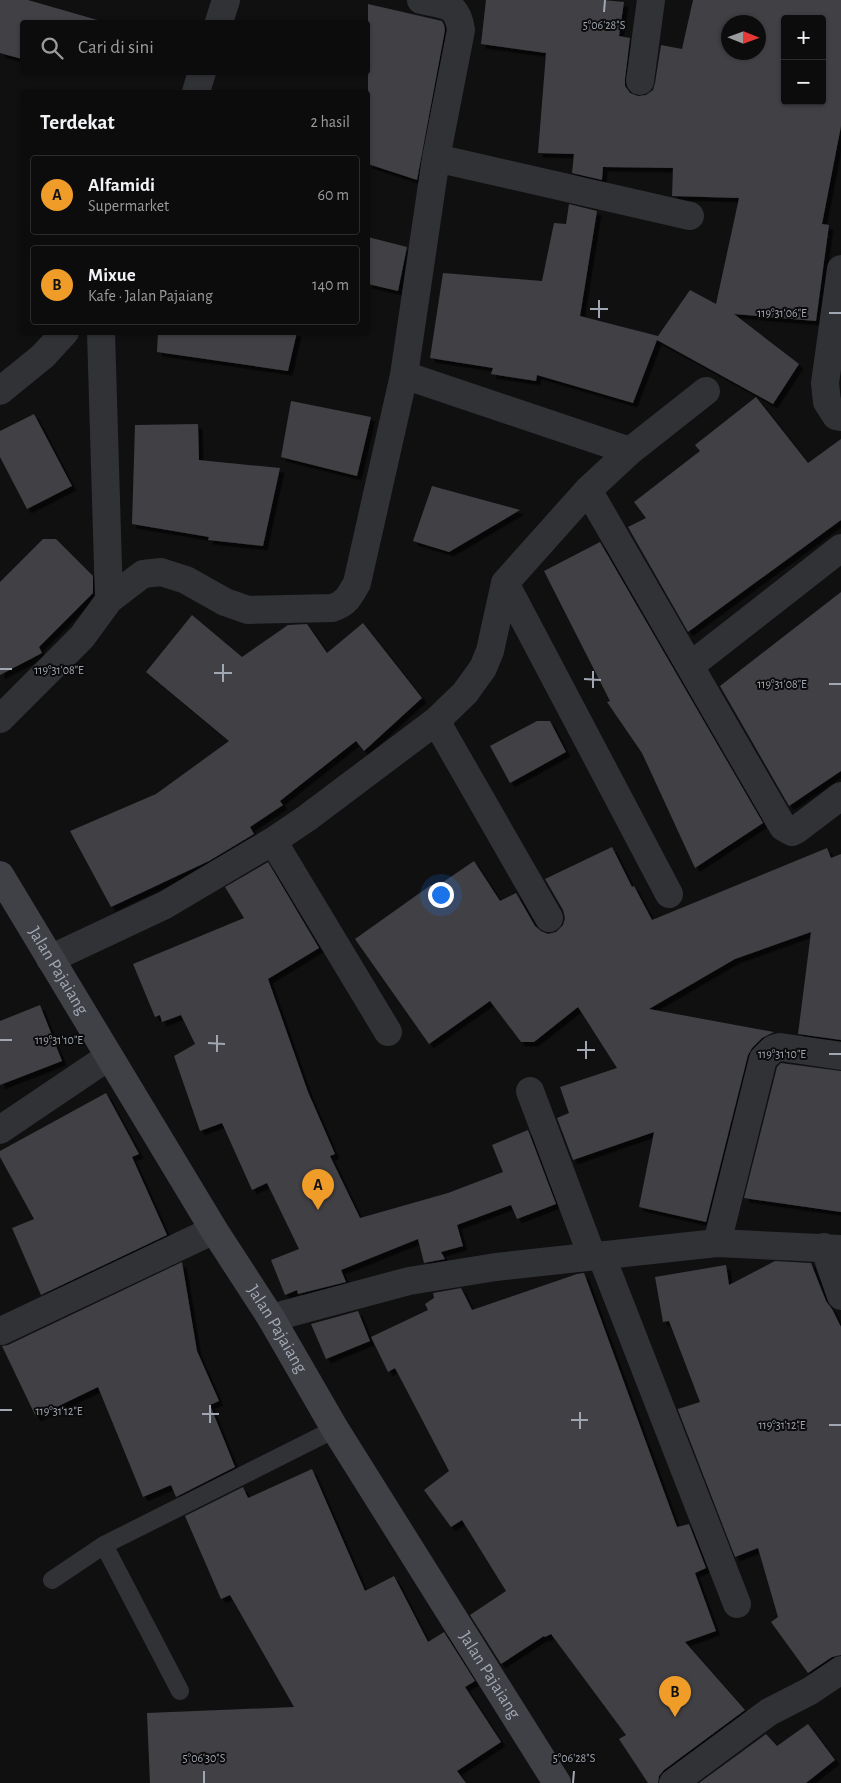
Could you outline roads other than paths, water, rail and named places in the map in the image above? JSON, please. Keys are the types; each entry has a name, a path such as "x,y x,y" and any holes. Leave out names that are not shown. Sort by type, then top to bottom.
{"main road":[{"name":"Jalan Pajaiang","path":"0,875 108,1057 214,1230 271,1318 335,1429 557,1783"}],"street":[{"path":"220,20 226,0"},
{"path":"0,719 82,636 109,600 143,574 161,572 186,580 225,602 248,610 332,608 342,605 350,597 357,583 404,375 436,158 462,30 459,16 452,8 421,0"},
{"path":"640,81 651,0"},
{"path":"197,90 201,75"},
{"path":"436,158 690,216"},
{"path":"841,269 824,383 827,402 836,416 841,417"},
{"path":"0,391 43,356 62,335"},
{"path":"101,335 109,600"},
{"path":"404,375 630,451"},
{"path":"50,959 166,905 273,841 307,818 436,721 465,693 483,668 490,651 505,583 588,490 630,451 706,391"},
{"path":"588,490 783,827 792,832 796,830 841,796"},
{"path":"690,666 841,548"},
{"path":"505,583 669,894"},
{"path":"436,721 549,918"},
{"path":"273,841 388,1032"},
{"path":"717,1243 764,1059 773,1049 780,1047 841,1056"},
{"path":"0,1130 108,1057"},
{"path":"530,1091 737,1604"},
{"path":"1,1332 214,1230"},
{"path":"271,1318 409,1281 496,1267 717,1243 833,1248 841,1296"},
{"path":"673,1783 769,1712 810,1691 841,1670"}],"lane":[{"path":"52,1580 104,1545 335,1429"},
{"path":"104,1545 180,1692"}],"place":[{"name":"Alfamidi","path":"318,1210"},
{"name":"Mixue","path":"675,1717"}]}
